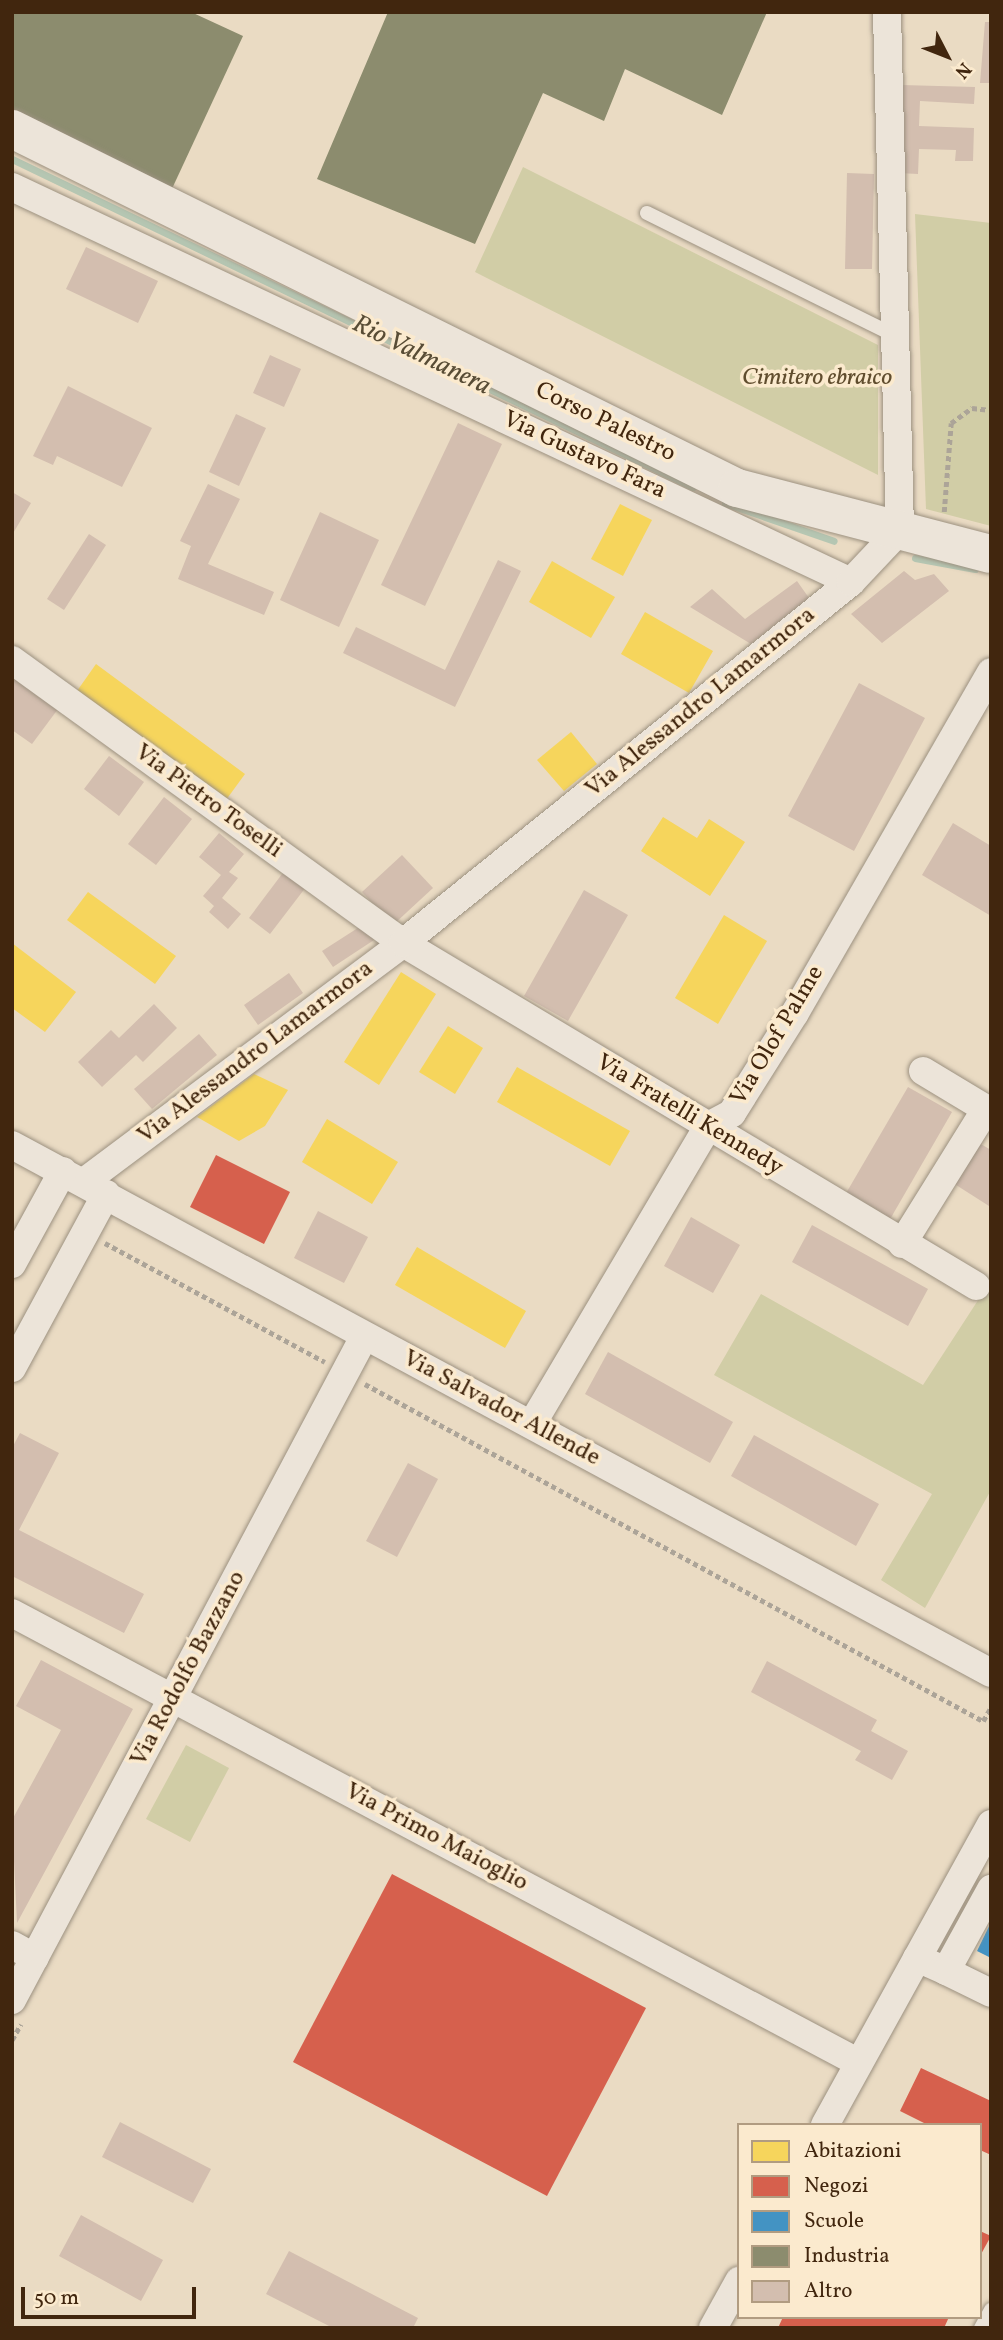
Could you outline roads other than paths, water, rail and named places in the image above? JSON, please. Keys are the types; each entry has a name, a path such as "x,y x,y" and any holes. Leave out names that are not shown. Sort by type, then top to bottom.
{"street":[{"path":"887,12 892,334 900,530"},
{"name":"Corso Palestro","path":"12,129 737,488 991,554"},
{"name":"Via Gustavo Fara","path":"12,187 851,582"},
{"name":"Via Alessandro Lamarmora","path":"84,1182 403,943 851,582 900,530"},
{"name":"Via Pietro Toselli","path":"12,660 403,943"},
{"name":"Via Olof Palme","path":"532,1424 708,1126 732,1113 788,1024 991,672"},
{"name":"Via Fratelli Kennedy","path":"403,943 976,1286"},
{"path":"902,1244 988,1111 923,1071"},
{"name":"Via Salvador Allende","path":"12,1145 991,1673"},
{"path":"12,1368 86,1233 84,1182"},
{"path":"12,1265 84,1182"},
{"name":"Via Rodolfo Bazzano","path":"19,2008 23,1952 174,1699 354,1383 364,1337"},
{"name":"Via Primo Maioglio","path":"12,1614 859,2063"},
{"path":"826,2123 991,1824"},
{"path":"946,1971 991,1889"},
{"path":"917,1958 991,1993"},
{"path":"713,2328 737,2285"}],"lane":[{"path":"647,213 892,334"},
{"path":"981,2328 991,2310"}],"waterway":[{"name":"Rio Valmanera","path":"12,159 693,487"},
{"name":"Rio Valmanera","path":"725,503 834,541"},
{"name":"Rio Valmanera","path":"915,558 975,569"}],"park label":[{"name":"Cimitero ebraico","path":"817,379"}]}
